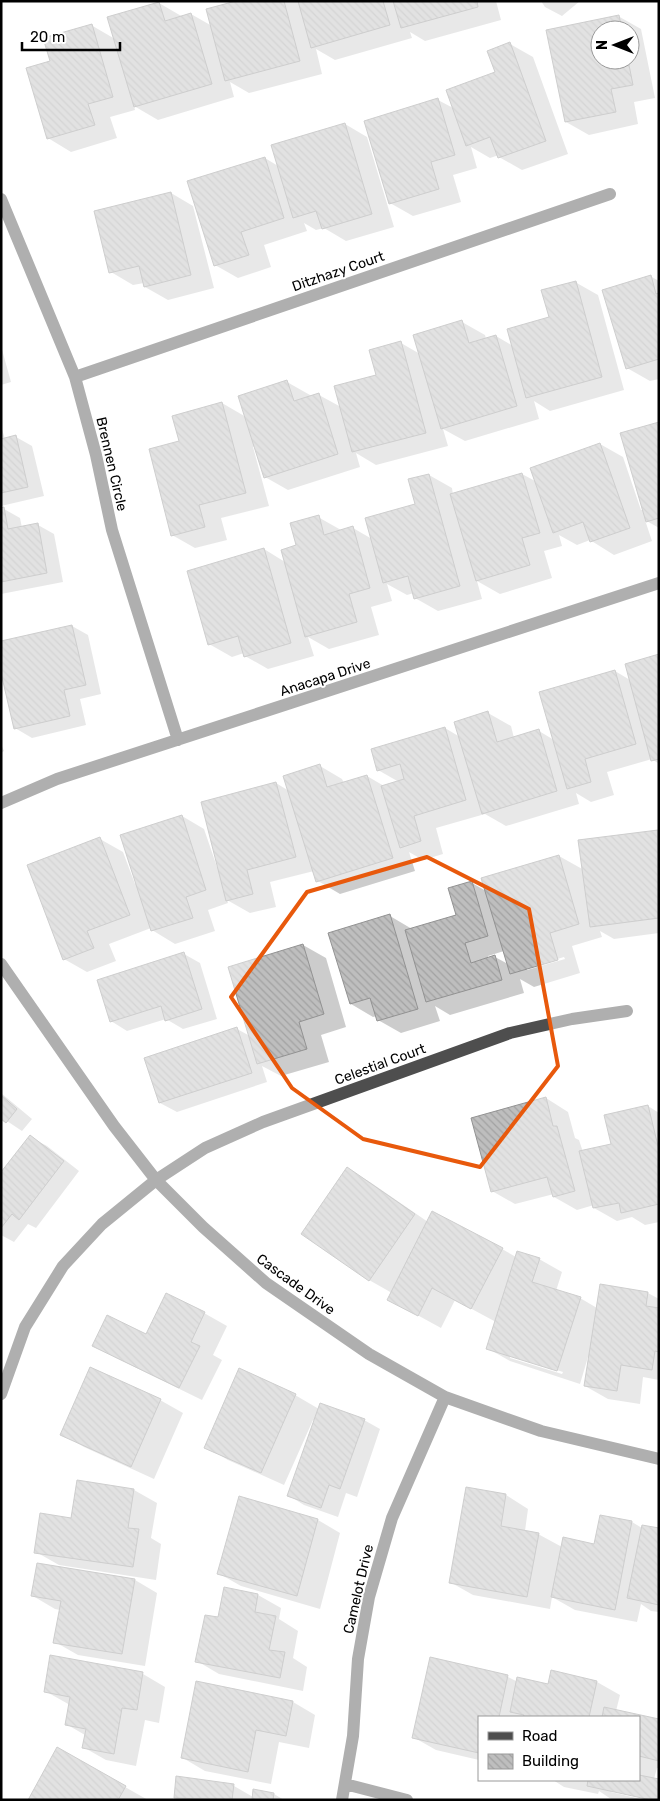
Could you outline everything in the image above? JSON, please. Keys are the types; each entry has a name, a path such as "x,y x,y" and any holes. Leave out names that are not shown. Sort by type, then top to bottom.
{"street":[{"name":"Ditzhazy Court","path":"75,377 610,194"},
{"name":"Brennen Circle","path":"1,200 75,377 96,455 112,530 178,740"},
{"name":"Anacapa Drive","path":"1,803 57,779 659,583"},
{"name":"Cascade Drive","path":"1,964 114,1126 156,1180 203,1227 266,1283 369,1354 445,1397 541,1431 659,1459"},
{"name":"Celestial Court","path":"1,1394 25,1327 63,1266 102,1224 156,1180 205,1148 263,1122 510,1033 572,1019 627,1011"},
{"name":"Camelot Drive","path":"342,1800 353,1736 358,1659 369,1597 392,1518 445,1397"},
{"path":"345,1784 407,1800"}],"highlighted area":[{"path":"427,857 529,909 558,1066 480,1167 363,1139 292,1088 231,997 307,892"}],"building":[{"path":"236,1 284,1 300,61 225,81 206,9"},
{"path":"298,1 383,1 390,25 311,48"},
{"path":"393,1 477,1 478,7 401,28"},
{"path":"159,2 165,21 191,13 212,84 134,107 107,17"},
{"path":"619,15 620,20 595,20"},
{"path":"590,21 590,70 630,70 633,85 611,89 616,112 565,122 546,30"},
{"path":"92,24 113,97 88,104 95,125 47,139 26,68 50,61 43,38"},
{"path":"510,42 546,141 498,158 490,137 466,146 446,90 495,72 487,51"},
{"path":"438,98 455,155 431,162 439,189 389,204 364,121"},
{"path":"345,123 372,214 322,229 316,211 293,218 271,145"},
{"path":"265,157 284,218 241,232 249,255 214,266 187,181"},
{"path":"171,192 191,275 144,287 139,266 109,273 94,211"},
{"path":"651,275 656,294 659,293 659,359 626,369 602,290"},
{"path":"576,281 602,377 526,398 507,329 549,317 541,290"},
{"path":"462,320 469,343 496,335 517,406 441,429 413,335"},
{"path":"401,341 426,433 352,452 334,386 376,375 369,350"},
{"path":"287,380 294,401 319,393 338,454 264,478 238,396"},
{"path":"222,402 246,493 199,505 205,527 171,536 149,449 179,441 172,416"},
{"path":"659,422 659,518 646,522 620,433"},
{"path":"16,435 28,487 1,493 1,439"},
{"path":"600,443 630,528 590,542 583,522 553,533 530,468"},
{"path":"522,473 540,533 522,538 530,565 476,581 450,494"},
{"path":"429,474 460,586 414,599 408,576 383,583 365,518 415,504 408,479"},
{"path":"4,507 8,529 38,523 47,573 1,582 1,508"},
{"path":"319,515 324,535 353,526 370,588 349,594 357,622 305,637 281,550 296,545 290,523"},
{"path":"264,548 291,643 244,657 238,636 208,645 187,571"},
{"path":"72,625 86,685 64,690 70,716 14,729 1,673 1,641"},
{"path":"659,654 659,759 651,761 625,664"},
{"path":"615,670 636,744 585,759 591,782 567,789 539,692"},
{"path":"488,711 497,742 539,729 557,791 482,814 454,722"},
{"path":"445,727 466,800 414,816 421,841 400,848 381,786 404,779 400,764 377,771 371,749"},
{"path":"320,764 327,787 367,775 393,858 316,882 283,776"},
{"path":"276,782 296,857 247,870 253,894 226,901 201,802"},
{"path":"182,815 206,890 186,897 193,918 151,931 120,835"},
{"path":"658,830 659,918 590,927 578,840"},
{"path":"100,837 130,915 87,931 94,948 63,960 27,865"},
{"path":"559,855 579,924 550,933 558,960 510,974 481,878"},
{"path":"472,881 488,936 465,943 471,963 495,955 502,980 426,1002 405,930 456,915 448,888"},
{"path":"390,914 418,1009 377,1021 370,998 350,1004 328,933"},
{"path":"303,944 324,1014 299,1022 307,1049 257,1064 228,967"},
{"path":"184,952 202,1009 165,1021 161,1006 110,1022 97,980"},
{"path":"237,1027 252,1073 159,1103 144,1058"},
{"path":"1,1095 17,1109 6,1123 1,1119"},
{"path":"546,1097 553,1126 557,1126 575,1191 553,1197 547,1177 491,1192 471,1118"},
{"path":"648,1105 659,1150 659,1204 621,1213 619,1203 593,1208 579,1151 611,1144 604,1115"},
{"path":"30,1135 64,1161 19,1220 12,1214 1,1228 1,1172"},
{"path":"347,1167 415,1214 369,1281 301,1234"},
{"path":"432,1211 503,1248 471,1309 432,1288 418,1316 387,1300"},
{"path":"517,1251 540,1258 532,1282 581,1297 557,1371 486,1349"},
{"path":"600,1284 648,1292 646,1306 659,1308 659,1352 655,1351 652,1370 621,1365 617,1391 584,1386"},
{"path":"166,1293 205,1312 191,1342 200,1346 179,1388 92,1346 107,1315 146,1334"},
{"path":"90,1367 161,1399 131,1467 60,1435"},
{"path":"239,1368 296,1394 261,1473 204,1448"},
{"path":"320,1403 365,1419 340,1489 329,1485 321,1508 287,1496"},
{"path":"77,1480 134,1489 128,1528 139,1529 133,1567 34,1553 40,1513 71,1518"},
{"path":"466,1487 506,1494 501,1526 539,1533 527,1597 449,1583"},
{"path":"239,1496 318,1519 297,1596 217,1574"},
{"path":"600,1515 632,1521 615,1610 551,1597 563,1537 594,1544"},
{"path":"642,1525 659,1528 659,1605 627,1598"},
{"path":"37,1563 135,1579 122,1654 53,1643 61,1601 31,1596"},
{"path":"224,1587 258,1594 255,1612 276,1616 269,1650 285,1652 280,1678 195,1662 205,1615 218,1617"},
{"path":"50,1655 143,1672 137,1710 122,1708 114,1754 82,1748 86,1729 65,1725 70,1697 44,1692"},
{"path":"430,1657 508,1675 499,1716 478,1716 478,1753 412,1738"},
{"path":"551,1670 597,1681 589,1716 524,1716 510,1712 517,1677 548,1684"},
{"path":"196,1681 293,1701 286,1736 256,1730 248,1772 181,1758"},
{"path":"604,1707 659,1719 659,1761 640,1756 640,1716 602,1716"},
{"path":"57,1747 126,1786 118,1800 28,1800"},
{"path":"640,1775 659,1779 659,1800 651,1800 587,1786 588,1781 640,1781"},
{"path":"176,1776 234,1784 232,1800 174,1798"},
{"path":"253,1789 274,1793 273,1800 252,1800"}]}
